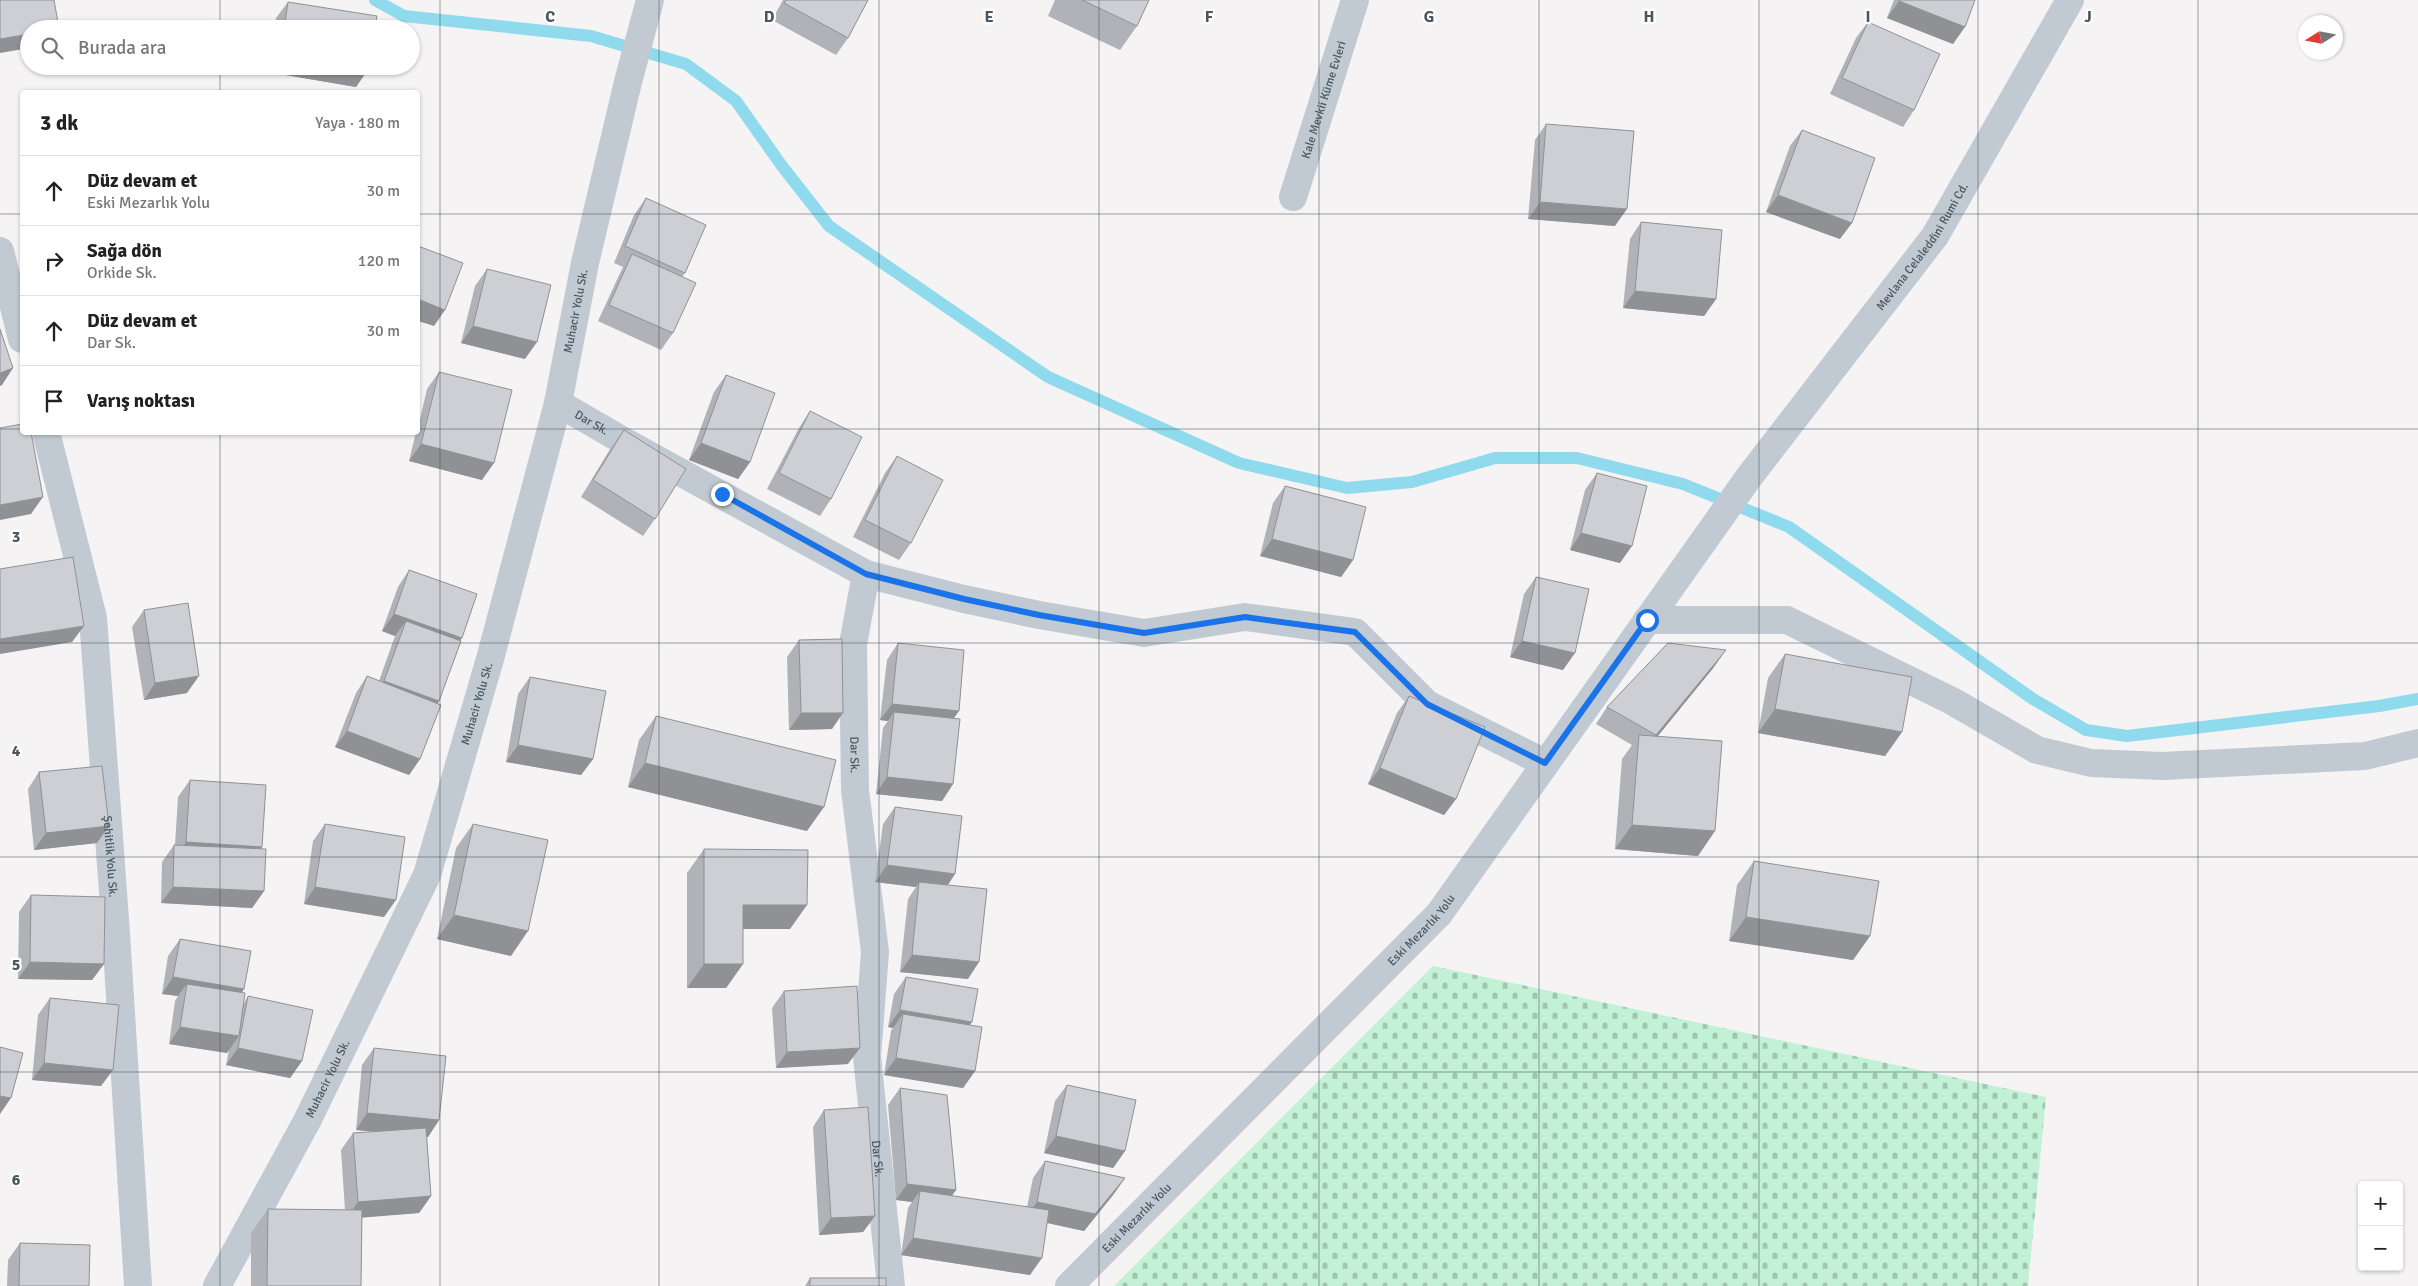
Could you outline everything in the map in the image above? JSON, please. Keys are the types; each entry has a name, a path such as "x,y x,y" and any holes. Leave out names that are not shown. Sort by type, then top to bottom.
{"street":[{"name":"Kale Mevkii Küme Evleri","path":"1293,197 1355,0"},
{"name":"Mevlana Celaleddini Rumi Cd.","path":"1716,525 1749,477 1935,236 2070,0"},
{"name":"Muhacir Yolu Sk.","path":"217,1286 308,1120 427,875 490,660 558,403 586,263 647,8"},
{"path":"0,251 20,331"},
{"name":"Dar Sk.","path":"558,403 626,443 866,574 853,644 855,790 875,952 867,1057 891,1286"},
{"name":"Şehitlik Yolu Sk.","path":"47,435 93,618 116,923 138,1286"},
{"name":"Eski Mezarlık Yolu","path":"1069,1286 1439,914 1716,525"},
{"path":"866,574 1029,613 1144,633 1245,617 1355,632 1427,704 1545,763"},
{"path":"1647,620 1787,620 1952,701 2037,750 2091,763 2162,766 2365,756 2418,743"}],"green space":[{"path":"1433,966 2046,1097 2028,1286 1114,1286"}],"building":[{"path":"0,0 54,0 58,20 20,20 20,36 0,39"},
{"path":"786,0 868,0 848,38 784,3"},
{"path":"1082,0 1149,0 1137,26"},
{"path":"1899,0 1975,0 1965,27"},
{"path":"288,2 377,16 376,20 285,20"},
{"path":"1868,22 1940,54 1914,110 1842,78"},
{"path":"1546,124 1634,131 1627,209 1540,202"},
{"path":"1802,130 1875,158 1852,223 1778,195"},
{"path":"646,198 706,225 685,273 625,246"},
{"path":"1641,222 1722,230 1716,299 1635,291"},
{"path":"420,247 463,263 445,310 420,300"},
{"path":"632,254 696,283 673,333 609,305"},
{"path":"487,269 551,285 537,342 473,326"},
{"path":"0,329 13,368 0,373"},
{"path":"439,372 512,390 494,463 421,444"},
{"path":"726,375 775,393 750,462 701,443"},
{"path":"810,411 862,437 831,499 779,473"},
{"path":"20,424 20,435 32,435 43,497 0,505 0,428"},
{"path":"624,430 686,469 655,519 593,480"},
{"path":"897,456 943,480 911,543 865,520"},
{"path":"1597,473 1647,486 1632,546 1581,533"},
{"path":"1285,486 1366,507 1353,560 1272,539"},
{"path":"73,557 84,626 0,639 0,569"},
{"path":"409,570 477,594 462,638 394,614"},
{"path":"1536,577 1589,589 1575,653 1522,641"},
{"path":"188,603 199,676 155,683 144,610"},
{"path":"406,621 461,641 439,701 384,681"},
{"path":"842,639 843,713 801,713 799,640"},
{"path":"898,643 964,650 959,711 892,704"},
{"path":"1668,643 1726,650 1656,735 1607,707"},
{"path":"1785,654 1912,677 1902,732 1775,709"},
{"path":"367,676 441,705 420,759 347,731"},
{"path":"530,677 606,691 593,759 518,745"},
{"path":"1409,696 1485,727 1456,799 1380,768"},
{"path":"894,712 960,719 953,784 887,777"},
{"path":"656,716 836,760 824,807 645,763"},
{"path":"1639,735 1722,741 1715,831 1632,825"},
{"path":"102,766 109,826 46,833 39,772"},
{"path":"190,780 266,785 262,847 186,842"},
{"path":"895,807 962,816 955,874 887,865"},
{"path":"325,824 405,837 396,900 315,887"},
{"path":"473,824 548,840 528,931 454,915"},
{"path":"174,845 266,849 264,891 173,887"},
{"path":"704,849 808,850 807,905 743,905 743,964 704,964"},
{"path":"1754,861 1879,881 1870,936 1746,917"},
{"path":"919,882 987,889 979,962 912,955"},
{"path":"31,895 105,897 104,964 30,962"},
{"path":"180,939 251,951 244,989 173,977"},
{"path":"906,977 978,989 972,1022 900,1010"},
{"path":"187,984 245,993 239,1036 180,1027"},
{"path":"857,986 860,1048 787,1052 784,991"},
{"path":"248,996 313,1010 302,1061 238,1048"},
{"path":"50,998 119,1005 113,1070 44,1063"},
{"path":"903,1014 982,1027 975,1071 896,1058"},
{"path":"0,1047 23,1053 11,1098 0,1096"},
{"path":"374,1048 446,1056 439,1120 367,1113"},
{"path":"1067,1085 1136,1100 1125,1151 1056,1136"},
{"path":"900,1088 947,1095 956,1190 907,1184"},
{"path":"868,1107 875,1216 831,1218 824,1110"},
{"path":"426,1128 431,1196 358,1202 353,1133"},
{"path":"1045,1161 1125,1178 1095,1214 1037,1202"},
{"path":"920,1191 1049,1210 1042,1258 913,1238"},
{"path":"268,1209 362,1210 361,1286 267,1286"},
{"path":"20,1243 90,1245 89,1286 19,1286"},
{"path":"810,1278 886,1278 886,1286 810,1286"}],"waterway":[{"path":"375,0 404,16 591,36 686,64 736,101 782,166 829,226 1048,377 1239,463 1347,488 1412,482 1495,458 1577,458 1683,484 1789,527 2033,699 2086,730 2127,736 2379,706 2418,699"}],"route":[{"path":"722,494 866,574 964,599 1039,615 1144,633 1245,617 1355,632 1427,704 1545,763 1647,620"}]}
